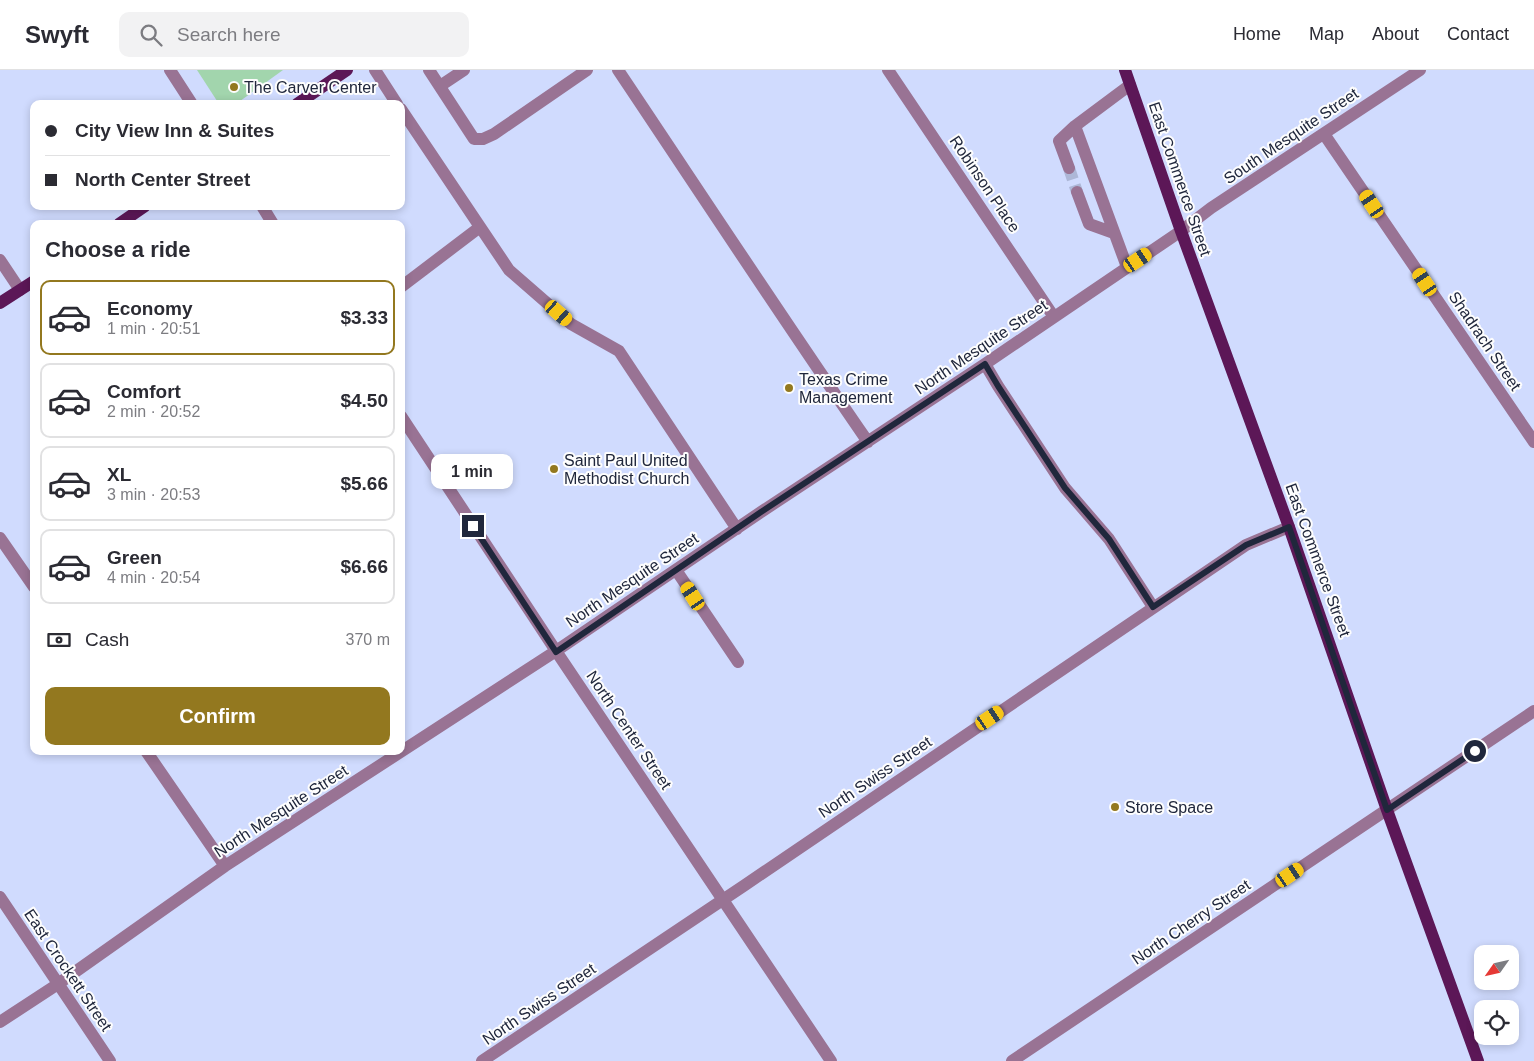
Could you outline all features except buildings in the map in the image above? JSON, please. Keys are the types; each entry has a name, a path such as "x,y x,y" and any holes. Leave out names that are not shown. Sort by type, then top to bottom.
{"main road":[{"path":"303,100 347,70"},
{"name":"East Commerce Street","path":"1125,70 1181,231 1289,527 1387,810 1478,1061"},
{"path":"125,220 139,210"},
{"path":"0,304 30,284"}],"street":[{"path":"170,70 189,100"},
{"path":"375,70 395,100"},
{"path":"429,70 474,139 483,139 494,134 587,70"},
{"path":"440,86 464,70"},
{"path":"618,70 868,442"},
{"name":"Robinson Place","path":"888,70 1054,317"},
{"name":"South Mesquite Street","path":"1181,231 1211,208 1420,70"},
{"path":"1069,168 1059,141 1074,126 1130,85"},
{"path":"405,115 509,270 571,324 619,351 737,529"},
{"path":"1074,126 1127,268"},
{"name":"Shadrach Street","path":"1324,134 1534,442"},
{"path":"1078,192 1089,224 1114,233"},
{"path":"405,284 480,227"},
{"name":"North Mesquite Street","path":"405,746 556,652 1181,231"},
{"path":"0,260 20,290"},
{"path":"985,364 1065,488 1109,539 1153,607"},
{"name":"North Center Street","path":"405,422 556,652 831,1061"},
{"name":"North Swiss Street","path":"482,1061 724,900 1246,545 1289,527"},
{"path":"0,538 30,581"},
{"path":"676,570 738,662"},
{"name":"North Cherry Street","path":"1012,1061 1534,711"},
{"path":"149,755 225,866"},
{"name":"North Mesquite Street","path":"0,1022 58,984 225,866 391,755"},
{"name":"East Crockett Street","path":"0,897 110,1061"}],"green space":[{"name":"The Carver Center","path":"197,70 283,70 242,100 216,100"}],"tunnel":[{"path":"1069,168 1077,192"}],"place":[{"name":"The Carver Center","path":"234,87"},
{"name":"Texas Crime Management","path":"789,388"},
{"name":"Saint Paul United Methodist Church","path":"554,469"},
{"name":"Store Space","path":"1115,807"}],"route":[{"path":"473,526 556,652 761,512 985,364 1065,488 1109,539 1153,607 1246,545 1289,527 1387,810 1475,751"}]}
